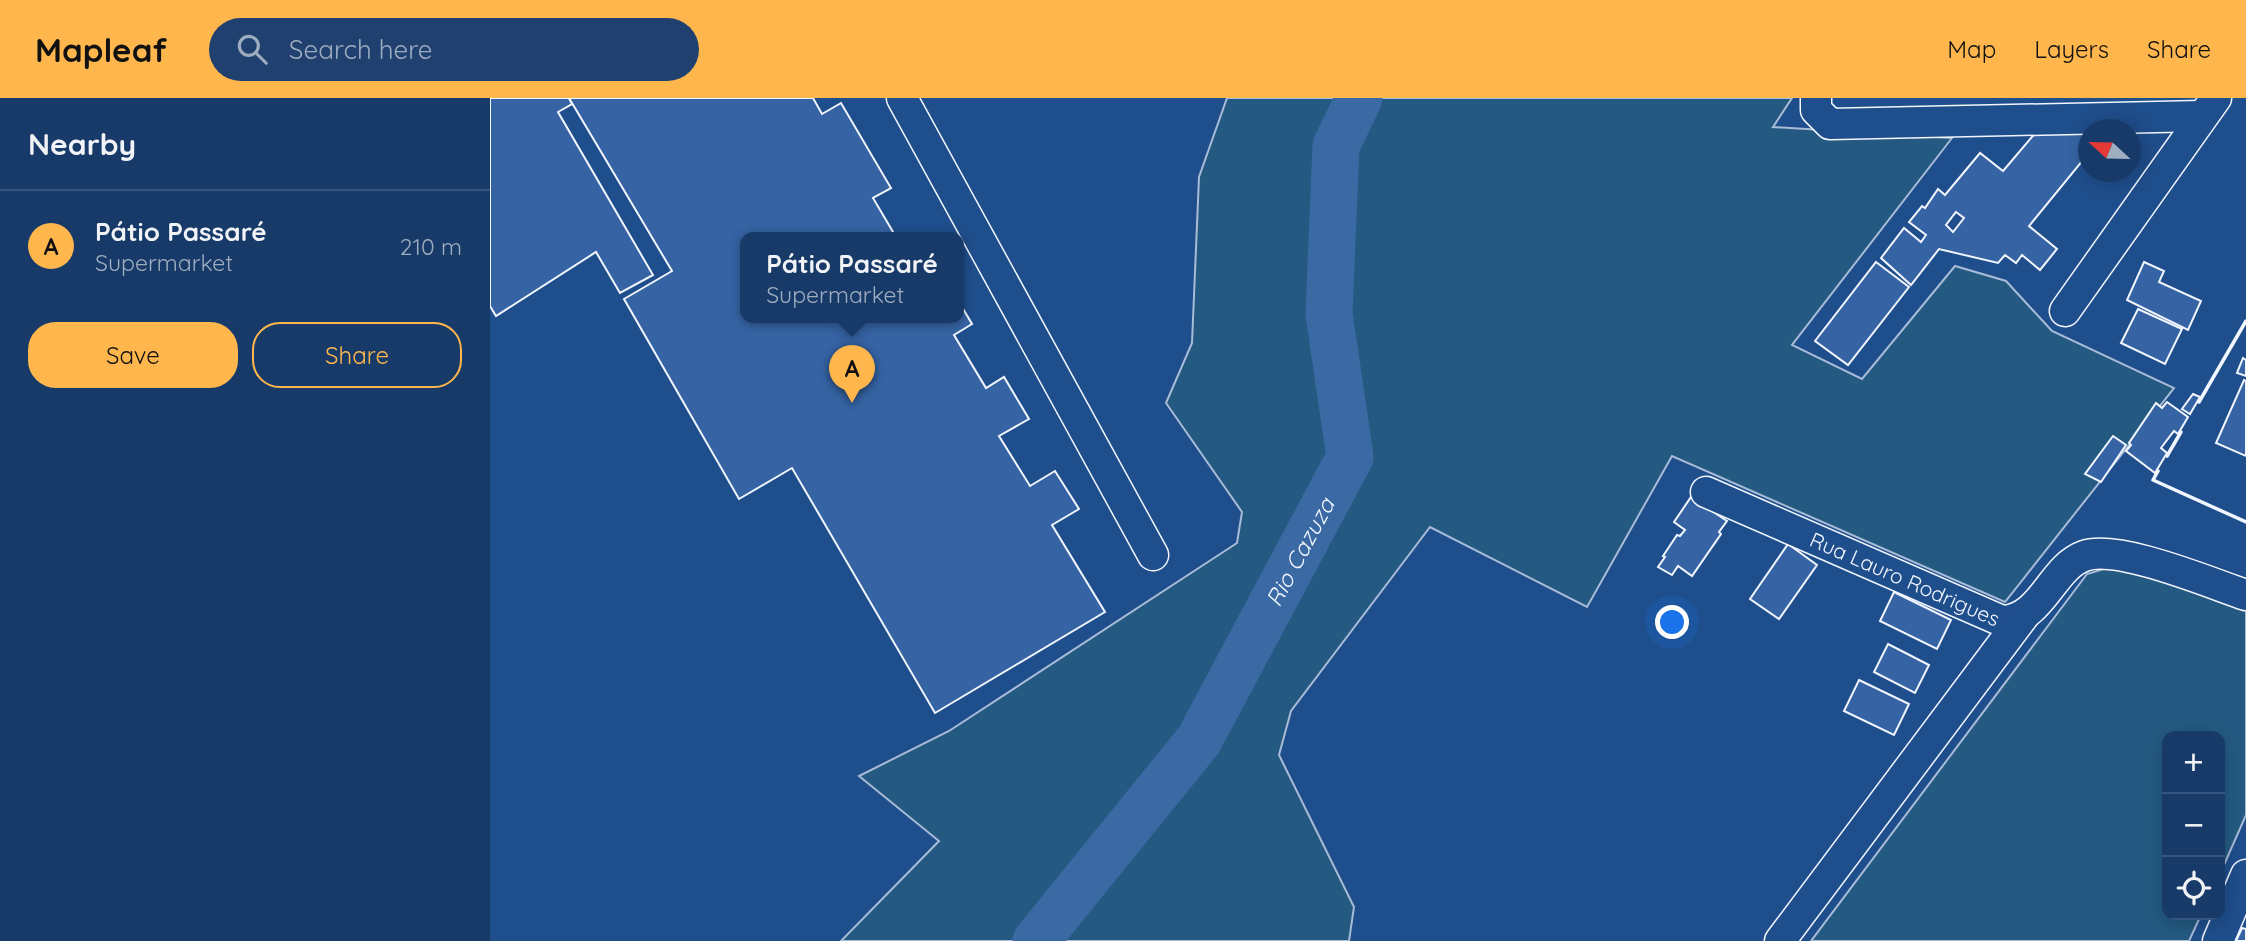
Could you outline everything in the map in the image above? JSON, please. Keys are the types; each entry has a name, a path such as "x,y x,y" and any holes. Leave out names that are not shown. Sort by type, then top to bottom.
{"street":[{"path":"902,98 1153,555"},
{"path":"1816,98 1816,110 1830,124 2209,107"},
{"path":"2065,311 2209,107"},
{"name":"Rua Lauro Rodrigues","path":"1706,492 1992,618 2015,621 2025,614 2069,566 2083,556 2099,553 2124,554 2246,595"},
{"path":"1780,941 2025,614"},
{"path":"2218,941 2246,875"}],"shaded area":[{"path":"1227,98 1792,98 1773,127 1952,138 1792,345 1862,379 1955,266 2006,281 2052,331 2174,388 2005,602 1672,456 1587,607 1430,527 1291,711 1279,755 1354,907 1349,941 841,941 939,841 859,776 949,731 1237,543 1242,512 1166,403 1192,343 1199,177"},
{"path":"2127,562 2246,606 2246,815 2225,863 2225,731 2162,731 2162,920 2199,920 2189,941 1811,941 2087,574"}],"building":[{"path":"490,98 569,98 572,104 558,112 653,275 620,293 596,252 496,316 490,306"},
{"path":"569,98 813,98 822,114 841,103 891,188 873,198 893,232 740,232 740,323 964,323 964,310 972,324 954,335 986,388 1004,377 1029,419 999,436 1030,486 1055,471 1079,509 1052,525 1105,612 935,713 792,468 739,499 624,299 672,271"},
{"path":"2078,130 2078,166 2029,226 2057,249 2040,270 2022,255 2016,263 2005,255 1998,263 1939,249 1911,285 1881,258 1904,228 1921,242 1926,235 1909,222 1922,206 1925,208 1938,189 1945,195 1980,153 2003,171 2037,131","holes":["1956,212 1964,218 1953,232 1946,225"]},
{"path":"1876,262 1909,287 1848,365 1815,341"},
{"path":"2144,262 2164,271 2159,282 2201,301 2188,330 2127,300"},
{"path":"2138,309 2182,329 2165,364 2121,343"},
{"path":"2243,358 2246,360 2246,376 2237,373"},
{"path":"2244,380 2246,381 2246,456 2216,443"},
{"path":"2193,394 2200,397 2190,414 2182,409"},
{"path":"2167,402 2188,417 2178,434 2174,431 2161,448 2167,453 2155,473 2126,451 2156,403 2162,408"},
{"path":"2113,436 2126,445 2101,482 2085,474"},
{"path":"1691,497 1727,521 1692,576 1678,566 1672,575 1658,567 1677,535 1680,536 1685,530 1674,522"},
{"path":"1788,544 1817,565 1779,619 1750,599"},
{"path":"1894,592 1951,620 1937,649 1880,621"},
{"path":"1888,644 1929,665 1915,693 1874,672"},
{"path":"1859,680 1909,704 1894,735 1844,711"},
{"path":"2242,928 2246,929 2246,941 2236,941"}],"waterway":[{"name":"Rio Cazuza","path":"1036,941 1199,740 1350,457 1329,314 1336,146 1359,98"}],"wall":[{"path":"2199,402 2246,321"},
{"path":"2167,456 2181,432"},
{"path":"2158,471 2153,480 2246,522"}],"place":[{"name":"Pátio Passaré","path":"852,403"}]}
